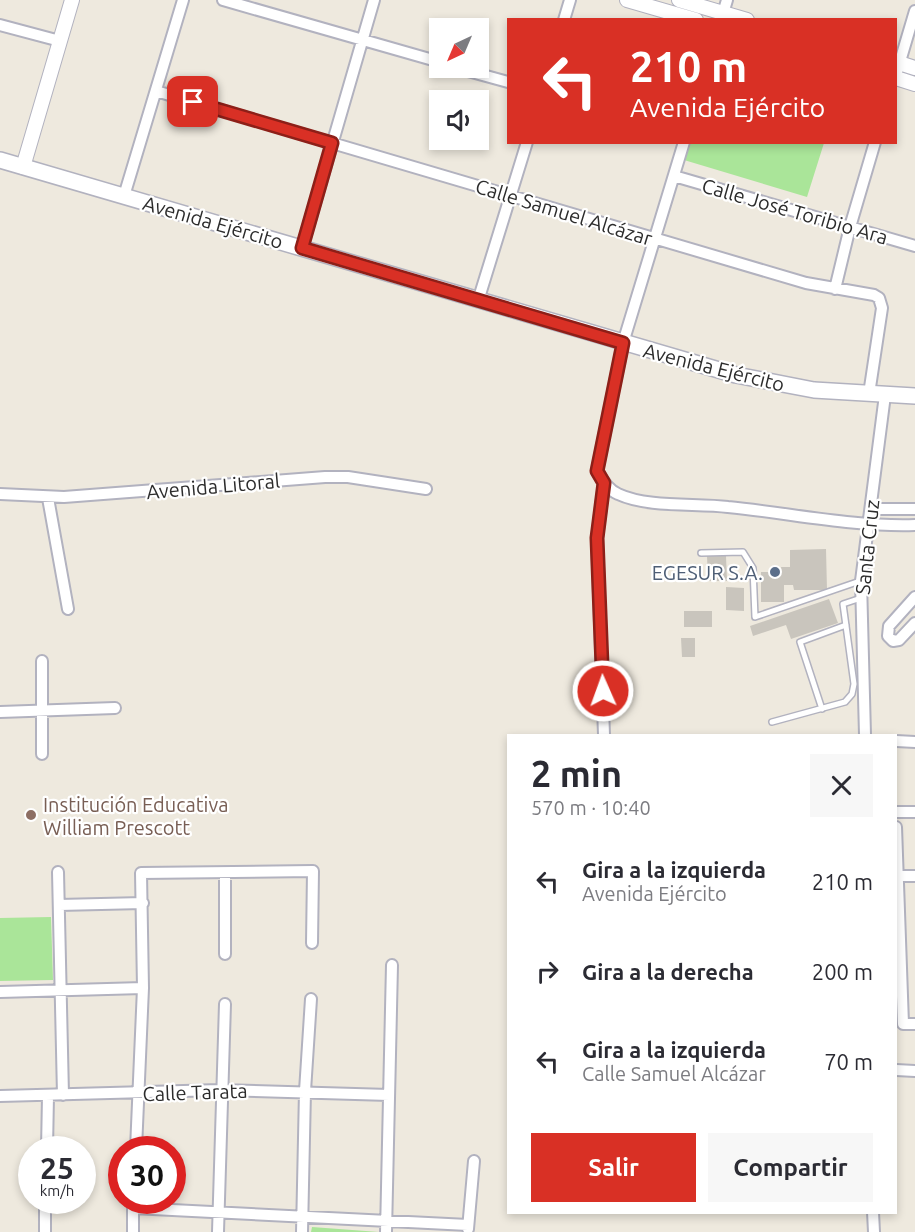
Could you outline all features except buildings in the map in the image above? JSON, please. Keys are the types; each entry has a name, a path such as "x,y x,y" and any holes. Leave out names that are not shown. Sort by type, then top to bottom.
{"main road":[{"name":"Avenida Ejército","path":"0,160 478,301 776,385 915,396"}],"street":[{"path":"23,166 72,0"},
{"path":"124,196 183,0"},
{"path":"223,0 429,59"},
{"path":"302,248 374,0"},
{"path":"565,18 570,0"},
{"path":"627,0 689,18"},
{"path":"679,0 742,18"},
{"path":"897,67 915,11"},
{"path":"0,25 60,41"},
{"path":"897,70 915,68"},
{"path":"897,71 915,84"},
{"path":"489,77 507,82"},
{"name":"Calle Samuel Alcázar","path":"156,91 656,240 835,289 874,295 881,303 869,394"},
{"path":"478,301 525,144"},
{"path":"683,144 623,343 597,471 604,483 617,494 634,499 727,506 869,526 915,525"},
{"path":"835,289 874,144"},
{"name":"Calle José Toribio Ara","path":"674,176 915,246"},
{"name":"Santa Cruz","path":"865,734 861,581 885,395"},
{"name":"Avenida Litoral","path":"0,494 48,498 325,477 348,477 426,489"},
{"path":"604,483 597,538 604,734"},
{"path":"48,498 68,609"},
{"path":"872,509 915,509"},
{"path":"915,597 889,626 888,636 893,641 899,640 915,623"},
{"path":"42,661 42,754"},
{"path":"0,712 115,708"},
{"path":"897,741 915,742"},
{"path":"897,812 915,812"},
{"path":"897,852 903,1024 915,1024"},
{"path":"136,1136 143,988 141,873 313,871 312,943"},
{"path":"58,872 63,1095"},
{"path":"225,873 225,954"},
{"path":"898,876 915,876"},
{"path":"59,905 143,903"},
{"path":"386,1227 392,965"},
{"path":"0,992 143,988"},
{"path":"302,1232 305,1091 311,999"},
{"path":"218,1232 220,1090 225,1004"},
{"path":"897,1070 915,1071"},
{"name":"Calle Tarata","path":"0,1096 220,1090 389,1095"},
{"path":"47,1136 48,1096"},
{"path":"186,1210 303,1218 386,1227 468,1228 474,1161"},
{"path":"45,1214 45,1232"},
{"path":"133,1214 133,1232"},
{"path":"873,1214 874,1232"}],"lane":[{"path":"701,553 742,552 753,568 755,617 861,581"},
{"path":"772,722 845,702 852,694 854,684 843,603 861,598"},
{"path":"822,709 800,642 846,625"}],"green space":[{"path":"689,144 824,144 807,197 684,160"},
{"path":"51,917 53,980 0,981 0,918"},
{"path":"312,1227 379,1232 311,1232"}],"place":[{"name":"EGESUR S.A.","path":"775,572"},
{"name":"Institución Educativa William Prescott","path":"31,815"}],"route":[{"path":"193,102 332,143 302,248 623,343 597,471 604,483 597,538 603,691"}]}
